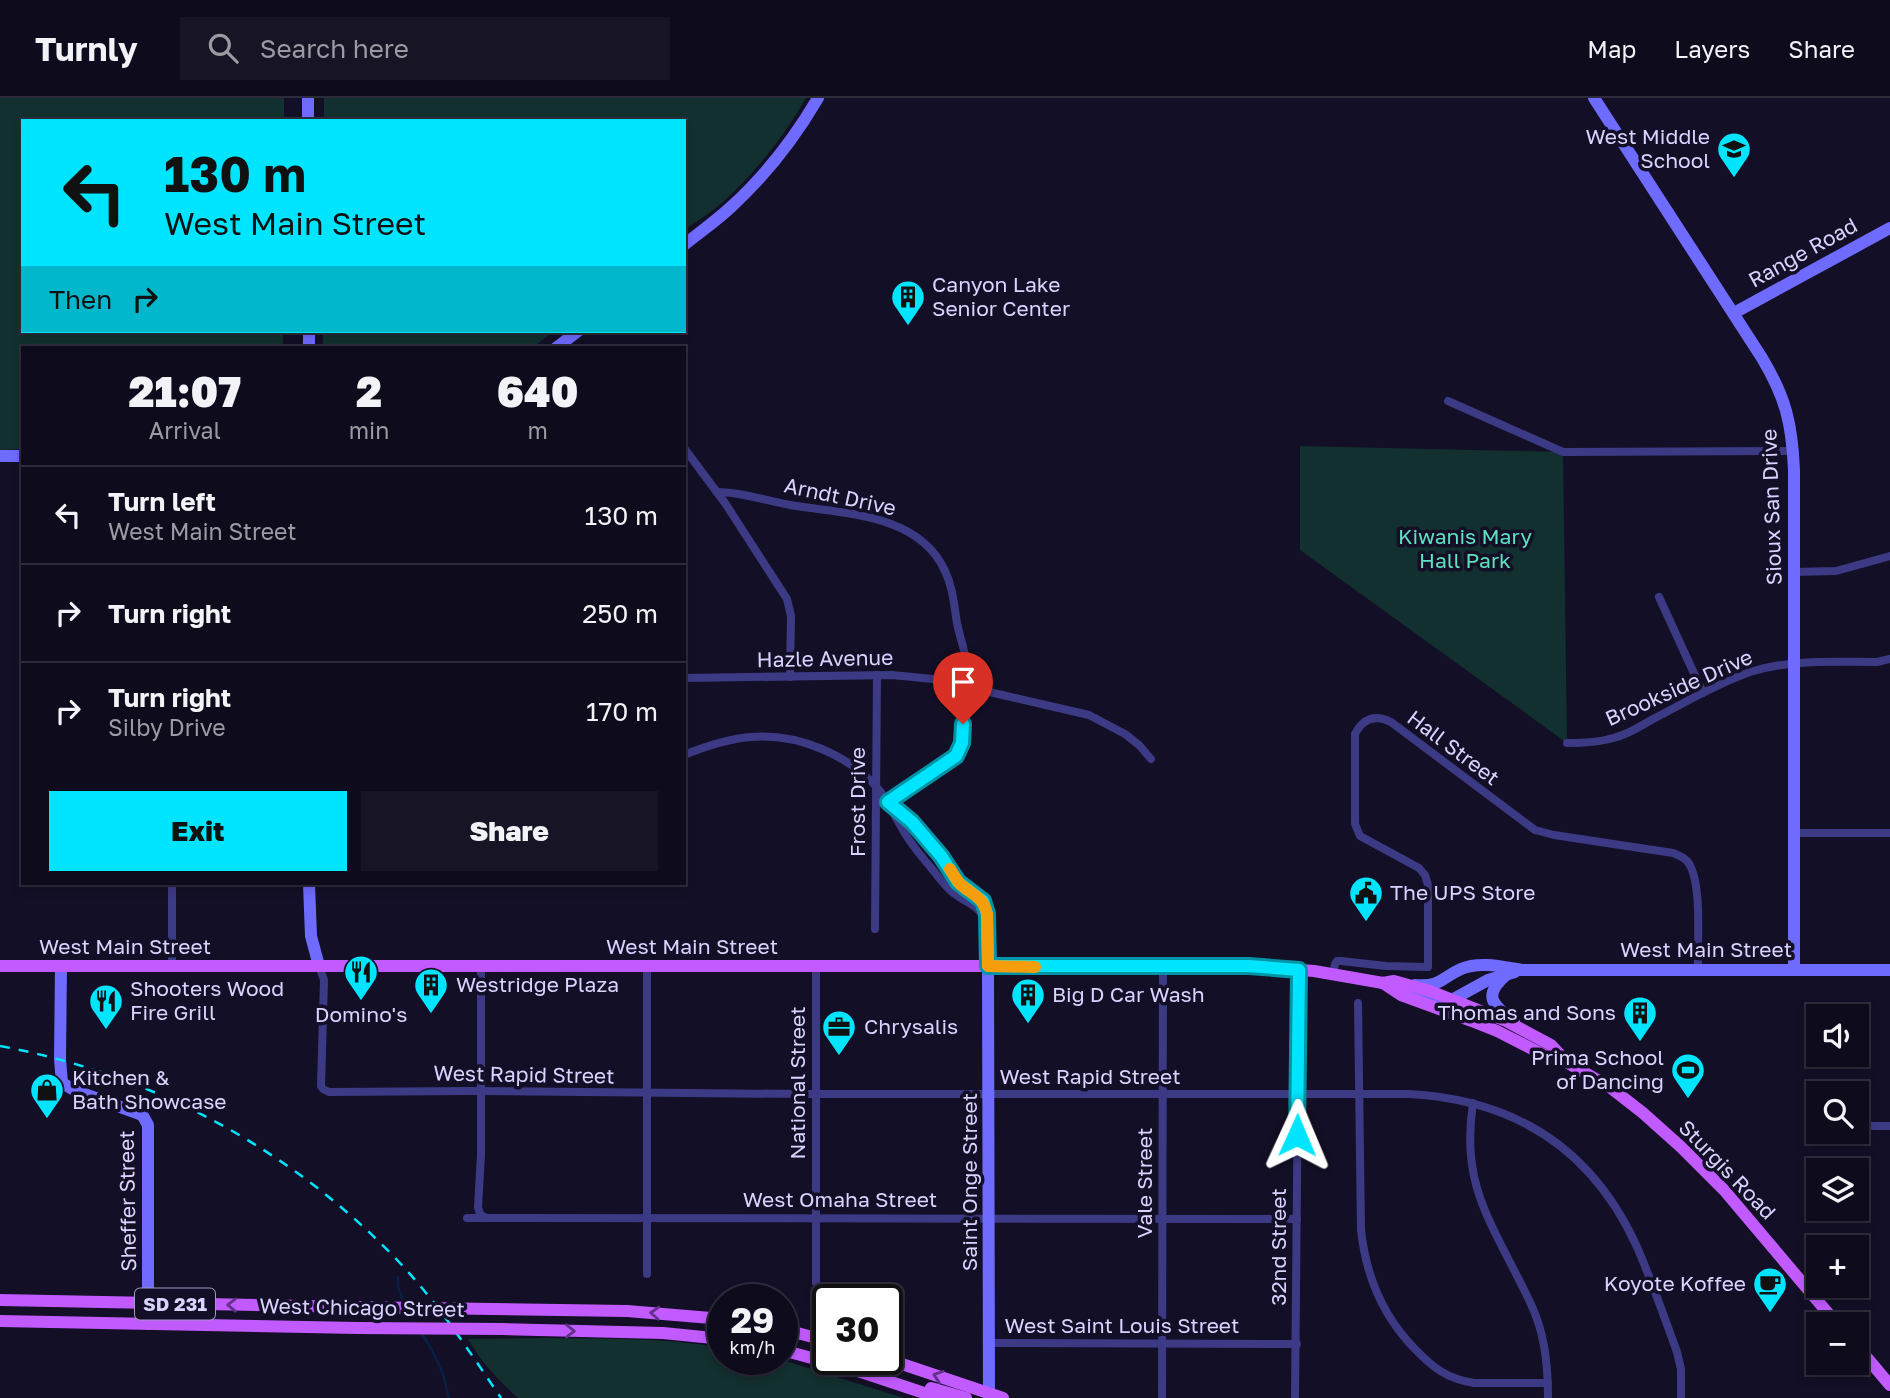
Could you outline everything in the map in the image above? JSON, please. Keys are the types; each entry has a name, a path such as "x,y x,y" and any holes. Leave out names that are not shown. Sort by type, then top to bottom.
{"main road":[{"name":"West Main Street","path":"0,966 1260,966 1333,974 1387,987 1394,981 1408,984"},
{"name":"Sturgis Road","path":"1408,984 1520,1027 1551,1045 1568,1063"},
{"name":"Sturgis Road","path":"1387,987 1568,1063 1611,1088 1681,1147 1724,1190 1827,1312"},
{"name":"West Chicago Street","path":"0,1300 661,1313 707,1317"},
{"path":"55,1322 90,1316 131,1317 139,1314 148,1303"},
{"path":"0,1323 39,1326 90,1322"},
{"name":"West Chicago Street","path":"0,1323 502,1329 663,1333 707,1337"},
{"path":"1869,1360 1890,1385"},
{"path":"903,1365 985,1396 1003,1398"},
{"path":"870,1375 939,1398"},
{"path":"888,1375 966,1398"}],"street":[{"path":"308,98 308,119"},
{"path":"686,243 728,210 755,183 786,146 818,98"},
{"name":"Sioux San Drive","path":"1594,98 1771,373 1782,396 1790,423 1793,451 1794,572 1794,970"},
{"name":"Range Road","path":"1734,313 1890,228"},
{"path":"559,346 575,333"},
{"path":"1448,401 1563,452 1793,451"},
{"path":"686,451 717,492 787,599 791,616 790,677"},
{"path":"0,456 21,456"},
{"name":"Arndt Drive","path":"717,492 747,495 783,504 880,520 900,527 938,557 951,588 967,667 962,743 956,756 888,802"},
{"path":"1794,572 1836,571 1890,556"},
{"path":"1659,597 1703,693"},
{"name":"Brookside Drive","path":"1567,743 1586,743 1625,734 1703,693 1746,673 1764,668 1793,663 1877,662 1890,659"},
{"name":"Hazle Avenue","path":"686,678 877,675 916,677 1096,717 1132,739 1151,759"},
{"name":"Frost Drive","path":"876,929 877,675"},
{"name":"Hall Street","path":"1333,974 1337,961 1427,967 1428,884 1422,871 1360,836 1356,829 1355,734 1366,720 1377,717 1391,722 1535,830 1673,853 1687,860 1696,881 1698,969"},
{"path":"686,754 709,745 736,739 786,739 836,756 859,770 888,802 912,822 941,856 958,882 983,901 987,914 988,966"},
{"path":"888,802 910,842 949,889 978,908 988,927"},
{"path":"1794,833 1890,833"},
{"path":"172,885 172,966"},
{"path":"309,885 311,936 319,966"},
{"name":"Sheffer Street","path":"61,966 62,1083 76,1091 143,1116 148,1125 148,1324"},
{"name":"West Rapid Street","path":"319,966 324,980 321,1086 329,1091 1360,1094 1427,1095 1473,1103 1529,1125 1553,1141 1586,1169 1608,1196 1637,1246 1677,1352 1681,1369 1681,1398"},
{"name":"Saint Onge Street","path":"985,1396 989,1343 988,966"},
{"path":"1386,966 1387,987"},
{"path":"1461,1017 1451,990 1460,976 1475,966"},
{"name":"West Main Street","path":"1408,984 1437,984 1462,969 1475,966 1522,970 1890,970"},
{"path":"481,967 481,1155 478,1207 480,1214 486,1218"},
{"path":"647,967 647,1275"},
{"name":"National Street","path":"816,967 816,1283"},
{"name":"Vale Street","path":"1162,1398 1163,967"},
{"name":"32nd Street","path":"1295,1398 1299,970"},
{"name":"West Main Street","path":"1387,987 1442,1002 1453,1000 1488,980 1522,970"},
{"path":"1509,973 1494,987 1492,1000 1499,1010 1520,1027"},
{"path":"1358,1003 1362,1243 1370,1279 1381,1304 1423,1359 1451,1378 1486,1383 1548,1383"},
{"path":"1473,1103 1471,1151 1477,1192 1537,1317 1544,1343 1549,1398"},
{"path":"1869,1126 1890,1126"},
{"name":"West Omaha Street","path":"467,1218 1297,1219"},
{"name":"West Saint Louis Street","path":"989,1343 1297,1345"}],"green space":[{"path":"0,98 284,98 284,119 21,119 21,333 283,333 283,346 21,346 21,449 0,450"},
{"path":"324,98 806,98 789,126 748,178 719,205 686,229 686,119 324,119"},
{"path":"323,333 551,333 535,346 323,346"},
{"name":"Kiwanis Mary Hall Park","path":"1300,446 1563,452 1567,743 1300,550"},
{"path":"468,1339 612,1339 701,1344 707,1345 707,1375 798,1375 798,1365 812,1369 812,1375 830,1375 904,1398 518,1398 490,1370"}],"waterway":[{"path":"398,1277 398,1287 405,1304"},
{"path":"422,1334 443,1374 449,1398"}],"railway":[{"path":"0,1046 56,1059 165,1097 266,1151 357,1221 399,1262 440,1311 501,1398"}],"slow traffic":[{"path":"950,869 958,882 978,896 985,905 988,966 1035,967"}],"place":[{"name":"West Middle School","path":"1734,179"},
{"name":"Canyon Lake Senior Center","path":"908,327"},
{"name":"The UPS Store","path":"1366,923"},
{"name":"Domino's","path":"361,1002"},
{"name":"Westridge Plaza","path":"431,1015"},
{"name":"Big D Car Wash","path":"1028,1025"},
{"name":"Shooters Wood Fire Grill","path":"106,1031"},
{"name":"Thomas and Sons","path":"1640,1043"},
{"name":"Chrysalis","path":"839,1057"},
{"name":"Prima School of Dancing","path":"1688,1100"},
{"name":"Kitchen & Bath Showcase","path":"47,1120"},
{"name":"Koyote Koffee","path":"1770,1314"}],"route":[{"path":"963,724 962,743 956,756 888,802 912,822 941,856 958,882 983,901 987,914 988,966 1249,966 1299,970 1297,1135"}]}
